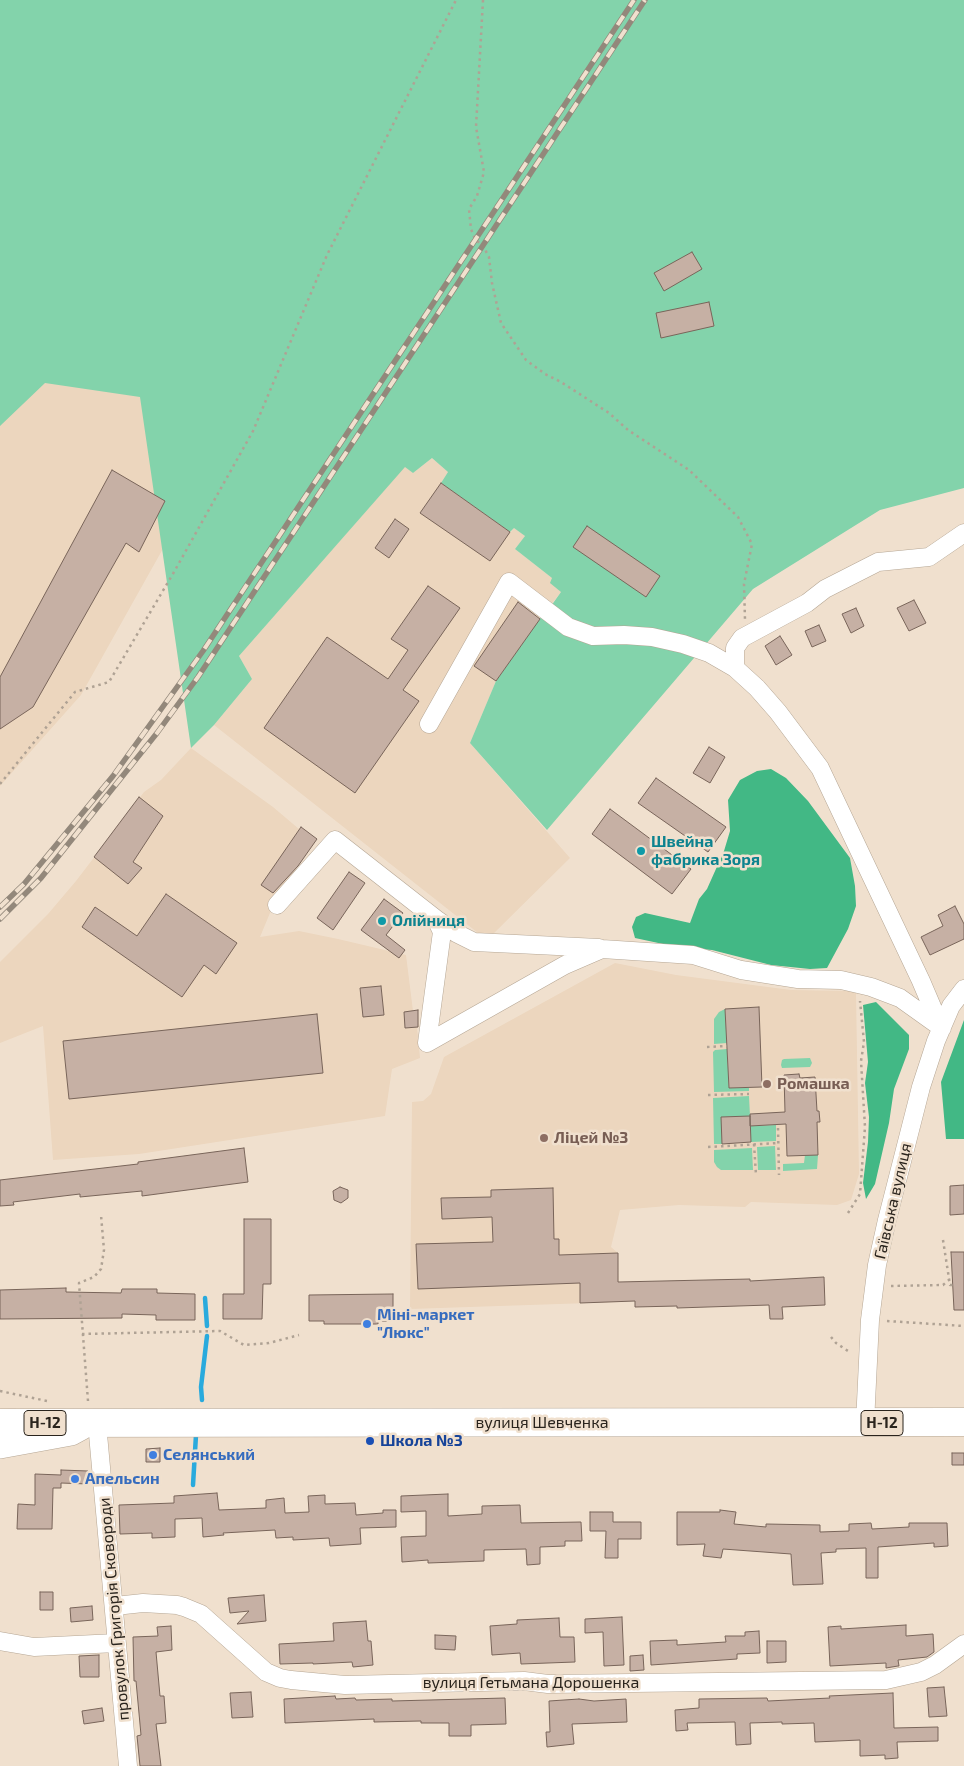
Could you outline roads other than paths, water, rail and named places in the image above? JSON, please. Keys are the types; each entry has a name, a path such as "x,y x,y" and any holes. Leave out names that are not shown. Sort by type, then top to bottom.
{"main road":[{"name":"вулиця Шевченка","path":"0,1423 964,1422"},
{"name":"вулиця Шевченка","path":"0,1446 71,1433 93,1423"}],"street":[{"path":"736,668 735,648 742,638 747,635 807,603 825,589 878,562 929,557 964,533"},
{"path":"429,724 510,582 568,627 593,636 624,635 652,637 683,644 709,653 736,668 778,712 820,768 942,1028"},
{"path":"277,905 335,840 436,919 456,933 474,942 693,955 741,970 798,978 840,980 900,998 942,1028"},
{"path":"436,919 442,932 427,1043 565,965 602,949"},
{"name":"Гаївська вулиця","path":"865,1423 870,1320 874,1287 887,1220 921,1087 951,1006 964,989"},
{"name":"провулок Григорія Сковороди","path":"93,1423 115,1606 116,1643 128,1766"},
{"name":"вулиця Гетьмана Дорошенка","path":"115,1606 143,1603 177,1604 200,1614 266,1672 291,1680 345,1685 524,1681 548,1684 886,1680 921,1672 935,1665 964,1644"},
{"path":"0,1641 34,1647 116,1643"}],"waterway":[{"path":"205,1298 207,1326"},
{"path":"202,1400 201,1387 207,1336"},
{"path":"193,1485 196,1435"}],"railway":[{"path":"0,907 24,884 113,776 203,651 634,0"},
{"path":"0,919 41,878 157,733 198,677 645,0"}],"place":[{"name":"Швейна фабрика Зоря","path":"641,851"},
{"name":"Олійниця","path":"382,921"},
{"name":"Ромашка","path":"767,1084"},
{"name":"Ліцей №3","path":"544,1138"},
{"name":"Міні-маркет \"Люкс\"","path":"367,1324"},
{"name":"Школа №3","path":"370,1441"},
{"name":"Селянський","path":"153,1455"},
{"name":"Апельсин","path":"75,1479"}]}
